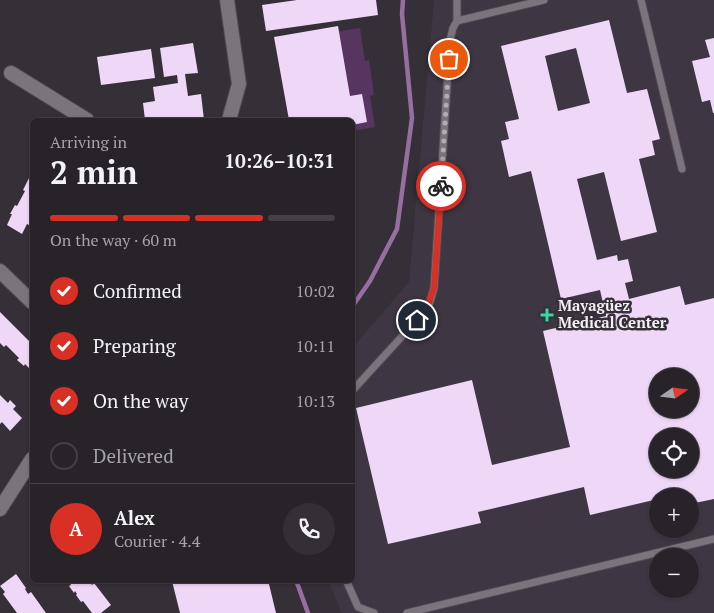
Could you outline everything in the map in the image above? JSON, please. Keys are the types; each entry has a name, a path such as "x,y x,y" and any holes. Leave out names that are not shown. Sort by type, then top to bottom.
{"street":[{"path":"227,0 239,84 230,118"},
{"path":"11,73 84,118"},
{"path":"0,271 30,300"},
{"path":"0,509 30,463"}],"lane":[{"path":"355,388 417,320 428,305 434,288 450,40 457,21 457,0"},
{"path":"457,21 544,0"},
{"path":"641,0 682,169"},
{"path":"407,613 714,539"},
{"path":"347,583 358,607 374,613"}],"shaded area":[{"name":"Mayagüez Medical Center","path":"434,0 714,0 714,613 342,613 329,583 355,583 355,345 409,282"},
{"path":"360,28 365,61 369,60 374,95 370,96 375,127 355,131 355,118 350,118 284,40"}],"building":[{"path":"297,0 376,0 378,15 266,31 262,5"},
{"path":"609,20 627,93 647,89 660,139 652,141 655,155 639,159 657,232 621,241 604,172 577,179 597,260 617,255 618,261 628,259 633,281 625,283 629,299 680,286 685,305 714,298 714,499 699,502 699,488 649,488 649,501 590,515 584,487 478,512 481,523 388,544 356,408 472,380 492,465 570,447 543,331 606,316 600,290 561,299 531,171 509,177 501,141 509,139 505,122 519,119 501,46","holes":["576,48 590,103 558,111 545,56"]},
{"path":"338,26 350,96 362,94 367,122 355,124 355,118 289,118 274,37"},
{"path":"714,38 713,113 710,100 702,102 692,61 710,57 705,40"},
{"path":"193,43 198,73 185,74 188,96 201,94 204,118 145,118 143,103 155,101 153,87 178,83 177,75 164,77 160,48"},
{"path":"151,49 155,78 101,85 97,57"},
{"path":"30,176 30,223 27,224 22,234 7,225 12,214 10,214 25,191 23,190"},
{"path":"0,312 30,342 30,369 17,360 19,358 6,345 4,347 0,343"},
{"path":"0,395 8,403 10,400 16,406 13,409 22,418 10,431 2,422 0,424"},
{"path":"16,574 28,594 31,592 46,613 17,613 3,594 5,592 0,586"},
{"path":"70,583 90,583 92,585 94,583 111,605 101,613 92,613 83,601 81,602 75,591 74,593 69,586 71,585"},
{"path":"172,583 269,583 276,613 180,613"}],"waterway":[{"path":"355,303 370,281 397,229 412,118 402,14 403,0"},
{"path":"297,583 308,613"}],"way so far":[{"path":"441,186 449,59"}],"place":[{"name":"Mayagüez Medical Center","path":"547,315"}],"route":[{"path":"417,320 428,305 434,288 441,186"}]}
